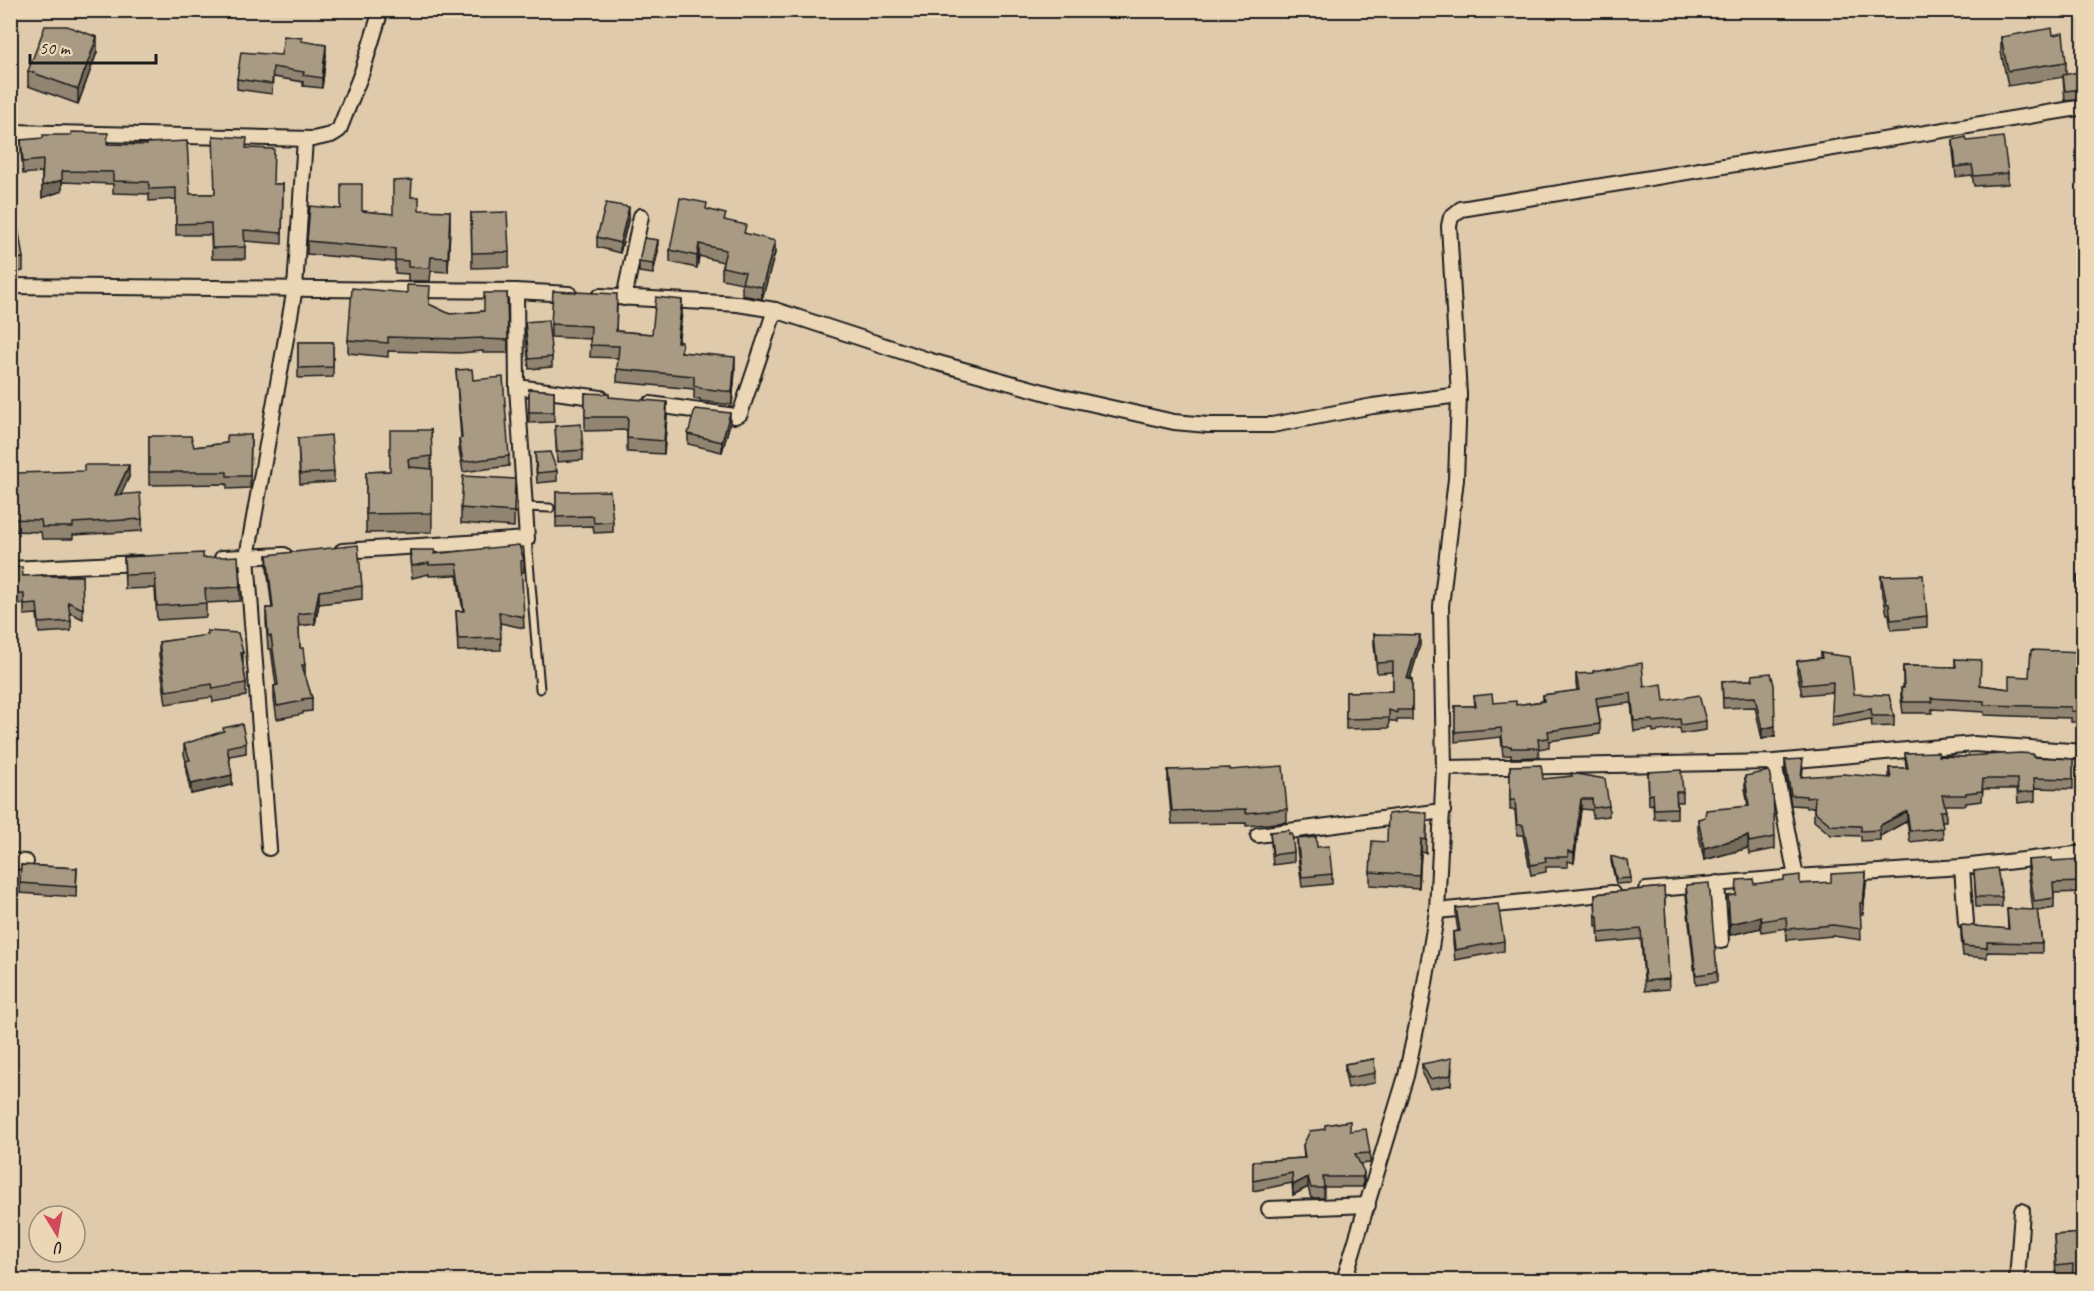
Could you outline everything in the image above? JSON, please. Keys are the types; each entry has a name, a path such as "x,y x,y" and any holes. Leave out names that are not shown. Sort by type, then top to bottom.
{"street":[{"path":"10,132 304,139 331,135 339,130 362,72 381,10"},
{"path":"1344,1281 1406,1076 1422,1001 1437,911 1444,768 1441,606 1456,479 1459,394 1449,226 1451,217 1461,209 2084,107"},
{"path":"269,848 247,557 295,288 304,139"},
{"path":"624,298 641,216"},
{"path":"10,286 516,291 738,304 775,310 931,361 1058,396 1174,422 1208,425 1272,425 1373,406 1459,394"},
{"path":"328,552 527,539 517,387 516,291"},
{"path":"517,387 735,416 740,414 775,310"},
{"path":"212,559 293,554"},
{"path":"10,570 153,562"},
{"path":"1444,768 1774,762 1974,744 2084,752"},
{"path":"1774,762 1796,877"},
{"path":"1258,835 1443,811"},
{"path":"1437,911 1717,883 1962,867 2084,853"},
{"path":"10,861 26,862"},
{"path":"1962,867 1966,923"},
{"path":"1717,883 1721,941"},
{"path":"1269,1209 1368,1205"},
{"path":"2017,1281 2022,1211"}],"lane":[{"path":"525,507 550,508"},
{"path":"527,539 540,688"}],"building":[{"path":"45,26 67,26 97,37 78,89 28,71"},
{"path":"2052,28 2053,35 2063,33 2066,62 2008,71 2001,37"},
{"path":"284,36 302,38 301,41 326,45 322,78 303,75 304,72 273,67 272,84 237,79 241,52 281,55"},
{"path":"2084,71 2084,89 2065,91 2063,75"},
{"path":"71,132 108,133 107,144 147,145 147,143 187,141 190,194 215,194 213,136 247,138 246,148 274,149 273,184 283,184 282,233 244,230 245,247 212,248 211,223 176,224 176,188 149,189 149,182 113,181 113,172 62,171 62,180 42,186 43,160 23,162 21,140 43,138 43,135 71,135"},
{"path":"1966,137 1967,141 2003,137 2008,173 1974,176 1972,165 1956,167 1953,140"},
{"path":"412,180 411,197 419,197 419,210 450,211 448,258 431,257 430,268 408,267 408,261 395,260 395,249 307,241 310,206 341,209 341,184 362,184 362,211 393,214 393,181"},
{"path":"680,198 707,203 706,209 726,214 724,220 746,225 744,233 775,241 762,287 742,283 745,272 722,267 726,250 699,244 697,256 670,250"},
{"path":"606,203 629,207 620,243 597,237"},
{"path":"15,207 23,258 10,260 10,208"},
{"path":"507,212 509,252 472,253 471,213"},
{"path":"644,238 658,240 653,264 639,262"},
{"path":"407,285 430,286 429,304 450,314 484,311 484,293 507,293 508,340 388,337 388,343 348,340 352,288 407,293"},
{"path":"553,291 617,294 616,331 652,334 656,297 682,300 677,342 682,342 681,352 735,357 732,392 694,386 694,376 617,369 619,346 590,345 591,326 551,324"},
{"path":"548,320 552,357 529,359 525,322"},
{"path":"298,342 333,342 333,367 298,368"},
{"path":"472,369 473,380 503,377 509,456 463,462 459,439 462,438 456,370"},
{"path":"529,389 554,391 554,412 529,412"},
{"path":"585,393 667,402 664,441 627,438 628,417 585,417"},
{"path":"695,409 730,413 722,442 688,434"},
{"path":"581,424 583,450 557,452 555,426"},
{"path":"390,430 431,430 432,456 408,459 409,467 432,469 432,513 366,514 366,472 390,471"},
{"path":"227,435 251,435 250,476 227,476 227,472 149,472 149,436 191,436 194,447 227,443"},
{"path":"331,435 334,472 300,474 298,438"},
{"path":"550,452 557,471 537,473 535,453"},
{"path":"84,465 129,465 115,495 140,493 142,519 73,523 73,527 42,527 41,520 11,519 15,473 84,471"},
{"path":"463,476 515,479 514,512 461,508"},
{"path":"610,491 613,522 594,523 593,516 556,517 556,492"},
{"path":"358,545 362,586 319,591 315,612 298,614 300,648 303,648 305,665 302,665 312,698 277,706 274,686 278,685 271,636 268,636 266,608 273,608 267,555"},
{"path":"519,545 524,560 521,561 524,617 499,612 501,638 458,639 456,611 464,611 457,564 429,565 429,563 412,566 410,550 435,550 434,554"},
{"path":"203,553 203,558 238,556 240,587 205,589 206,603 157,606 155,574 125,575 124,557"},
{"path":"10,567 22,567 23,576 82,576 83,609 68,602 71,621 39,623 37,604 24,605 24,594 10,594"},
{"path":"2084,574 2084,612 2082,612 2081,596 2083,596 2077,575"},
{"path":"1923,575 1927,616 1891,620 1881,576"},
{"path":"207,631 238,633 243,652 241,653 246,683 213,689 212,684 166,691 159,642 208,635"},
{"path":"1374,634 1420,635 1407,679 1412,680 1412,710 1397,710 1397,713 1389,710 1389,718 1346,719 1346,692 1393,691 1393,662 1377,663"},
{"path":"2031,650 2084,652 2084,712 2071,711 2071,707 1984,705 1984,701 1931,698 1932,702 1903,702 1901,688 1904,688 1903,666 1956,667 1955,659 1981,660 1980,685 2009,689 2009,676 2029,677"},
{"path":"1821,653 1850,657 1854,694 1889,695 1894,716 1872,716 1871,709 1832,716 1833,682 1802,685 1797,661 1822,658"},
{"path":"1642,663 1644,687 1662,684 1664,701 1699,695 1706,721 1681,725 1680,719 1653,722 1653,720 1634,721 1631,693 1596,698 1600,724 1548,731 1549,738 1538,739 1539,748 1503,746 1501,728 1455,732 1455,706 1476,706 1474,696 1492,694 1493,703 1516,701 1516,705 1544,701 1543,695 1579,690 1576,674 1593,673 1593,671"},
{"path":"1771,673 1774,685 1775,726 1762,729 1755,697 1723,698 1722,681 1753,680 1752,675"},
{"path":"242,724 246,743 227,747 232,775 191,784 186,761 190,760 184,744 224,731 223,728"},
{"path":"1938,752 1939,756 1965,757 2021,753 2033,754 2033,757 2073,759 2073,779 2034,778 2035,791 2018,793 2017,779 1983,779 1982,791 1966,793 1966,795 1942,795 1946,811 1940,811 1943,828 1910,831 1907,811 1879,826 1880,830 1861,831 1861,826 1831,825 1814,811 1815,797 1791,795 1785,760 1803,759 1801,777 1843,774 1891,778 1889,768 1908,768 1905,753"},
{"path":"1541,765 1543,779 1572,776 1571,773 1605,779 1609,806 1593,808 1592,799 1581,799 1574,853 1568,851 1568,857 1545,857 1546,862 1531,865 1523,825 1517,825 1515,800 1510,800 1510,766"},
{"path":"1283,766 1287,809 1246,813 1246,809 1172,811 1168,770 1230,768 1230,770"},
{"path":"1681,770 1683,792 1676,792 1677,808 1654,809 1653,794 1649,795 1648,772"},
{"path":"1769,771 1773,792 1775,837 1749,842 1748,836 1704,848 1698,819 1705,817 1706,810 1749,806 1745,776"},
{"path":"1427,813 1426,840 1421,839 1419,875 1370,872 1372,841 1387,842 1388,814"},
{"path":"1289,830 1289,834 1292,833 1294,852 1273,855 1270,832"},
{"path":"1316,837 1317,847 1329,846 1332,874 1302,877 1297,839"},
{"path":"1611,856 1628,861 1631,878 1616,879"},
{"path":"2052,858 2052,861 2082,859 2084,882 2053,883 2054,898 2034,901 2028,860"},
{"path":"21,865 77,868 76,887 20,883"},
{"path":"1997,868 2002,897 1976,897 1974,871"},
{"path":"1866,872 1863,903 1860,903 1861,929 1833,925 1787,929 1786,917 1762,921 1761,917 1730,924 1728,896 1736,895 1737,880 1753,879 1754,884 1784,880 1784,877 1800,875 1800,884 1831,882 1831,874"},
{"path":"1709,883 1717,972 1696,975 1686,885"},
{"path":"1664,887 1669,979 1645,981 1641,929 1599,933 1595,894"},
{"path":"1498,904 1504,941 1455,950 1453,932 1460,931 1456,908"},
{"path":"2007,909 2037,910 2042,943 1987,942 1987,948 1963,946 1961,925 2009,929"},
{"path":"2078,956 2084,956 2084,990 2080,990"},
{"path":"1452,1058 1451,1075 1430,1079 1422,1064"},
{"path":"1374,1059 1375,1073 1348,1078 1345,1064"},
{"path":"1350,1121 1350,1131 1366,1129 1370,1153 1355,1154 1364,1172 1363,1177 1323,1177 1324,1188 1311,1188 1308,1177 1293,1185 1292,1173 1253,1181 1253,1161 1305,1158 1303,1145 1310,1131 1325,1129 1325,1125"},
{"path":"2084,1233 2084,1281 2072,1281 2073,1264 2056,1266 2054,1235"}]}
